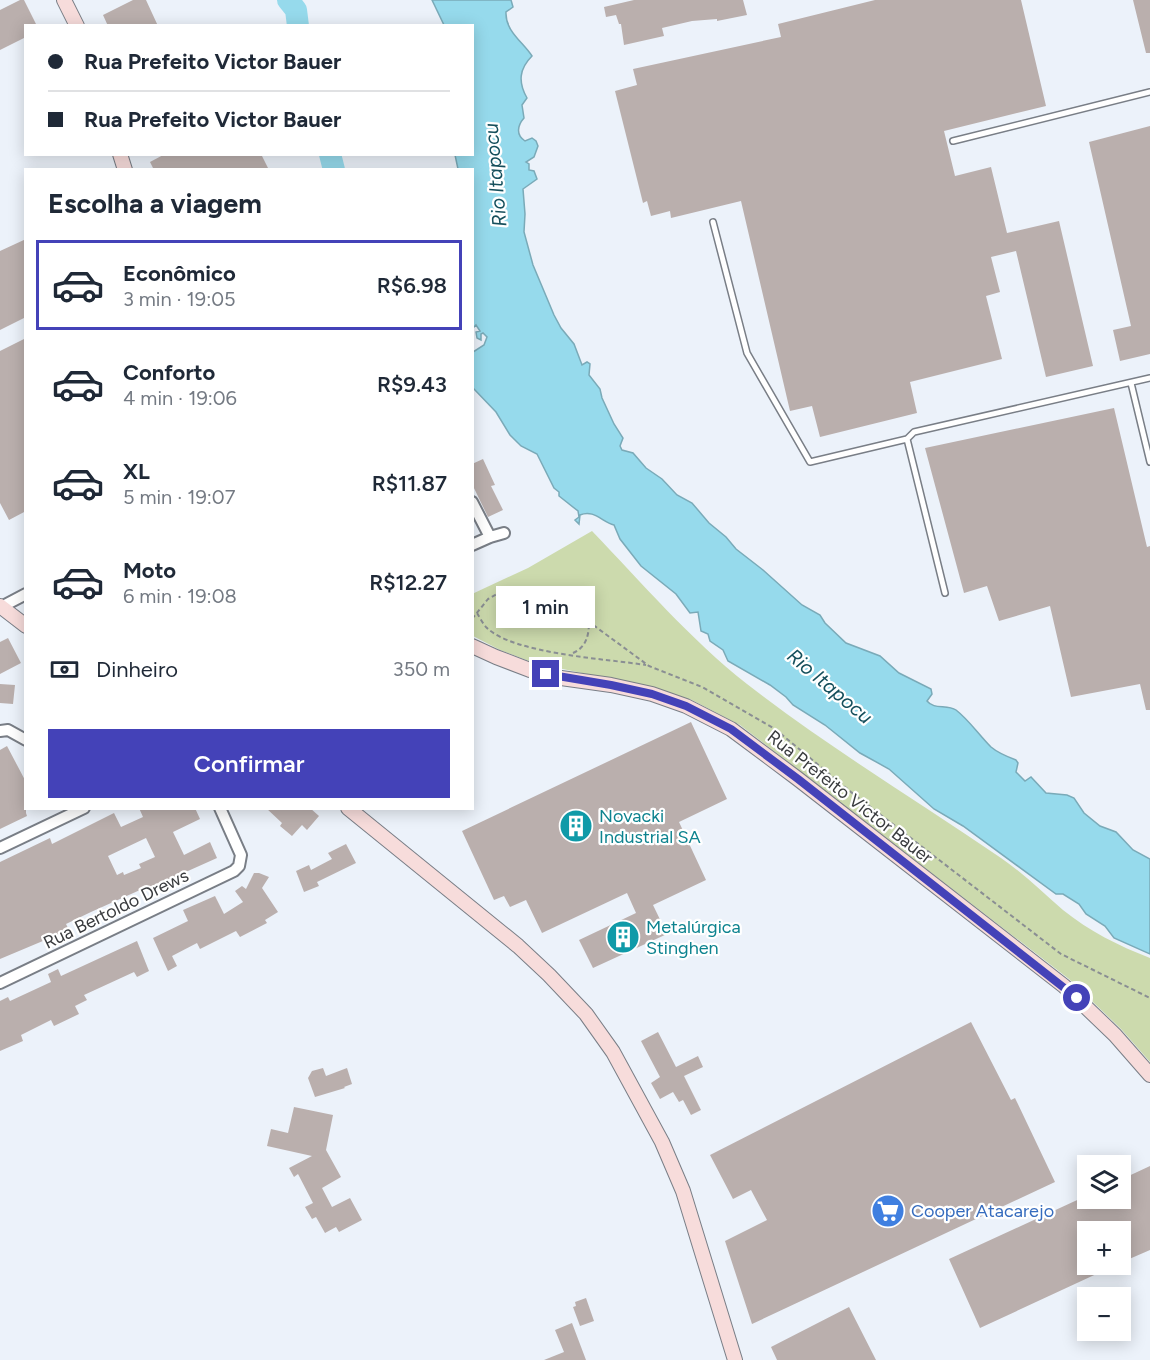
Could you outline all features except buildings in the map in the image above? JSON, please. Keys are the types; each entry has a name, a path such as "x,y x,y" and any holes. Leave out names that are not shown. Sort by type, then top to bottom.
{"main road":[{"path":"64,0 76,24"},
{"path":"0,607 24,625"},
{"name":"Rua Prefeito Victor Bauer","path":"474,647 530,670 652,694 686,706 731,729 1064,986 1115,1035 1150,1075"},
{"path":"350,810 518,946 586,1014 614,1052 662,1142 683,1191 735,1360"}],"street":[{"path":"474,506 490,537"},
{"path":"474,544 504,533"},
{"path":"0,607 24,595"},
{"path":"0,731 8,730 24,739"},
{"name":"Rua Bertoldo Drews","path":"0,983 234,871 241,860 221,810"},
{"path":"0,848 62,813"}],"lane":[{"path":"953,141 1150,92"},
{"path":"714,222 747,353 810,462 907,439 914,432 1150,378"},
{"path":"1131,383 1150,462"},
{"path":"907,439 945,593"}],"path":[{"path":"477,613 486,628 516,643 547,651 649,666"},
{"path":"570,654 579,650 586,642 589,621"}],"green space":[{"path":"592,531 686,630 747,684 841,751 1009,864 1083,925 1150,958 1150,1062 1121,1029 1069,979 740,725 692,700 654,688 534,663 500,650 474,637 474,593 528,568"}],"water":[{"path":"432,0 511,0 513,7 506,12 508,25 532,56 524,66 521,76 522,87 527,98 522,105 524,118 519,127 519,133 522,139 525,141 532,138 538,146 534,157 526,162 529,164 529,170 534,171 537,179 523,189 524,232 533,265 554,315 574,344 582,365 587,362 590,364 589,375 600,389 614,424 623,438 620,446 622,450 633,453 646,468 662,479 677,495 692,503 736,549 802,605 820,615 846,643 880,656 899,673 931,689 932,694 927,701 930,704 956,710 991,747 1016,760 1018,763 1016,772 1025,781 1031,777 1046,793 1074,798 1084,813 1100,826 1116,832 1133,850 1150,859 1150,954 1114,938 1105,926 1086,914 1079,904 1063,894 1056,894 963,826 934,809 889,769 860,753 825,725 793,705 770,685 728,661 723,650 710,641 708,634 701,631 698,612 690,613 676,594 641,566 620,539 614,525 590,514 580,515 579,524 575,520 579,517 578,511 559,496 559,492 554,488 537,454 521,446 510,435 496,412 474,389 474,351 484,345 487,337 483,333 481,340 477,338 476,332 480,331 476,325 474,327 474,168 458,168 455,156 474,156 474,24 444,24"}],"waterway":[{"name":"Rio Itapocu","path":"288,0 296,10 298,24"},
{"name":"Rio Itapocu","path":"330,156 334,168"}],"place":[{"name":"Novacki Industrial SA","path":"576,826"},
{"name":"Metalúrgica Stinghen","path":"623,937"},
{"name":"Cooper Atacarejo","path":"888,1211"}],"route":[{"path":"546,674 652,694 711,717 731,729 759,748 1014,946 1077,998"}]}
